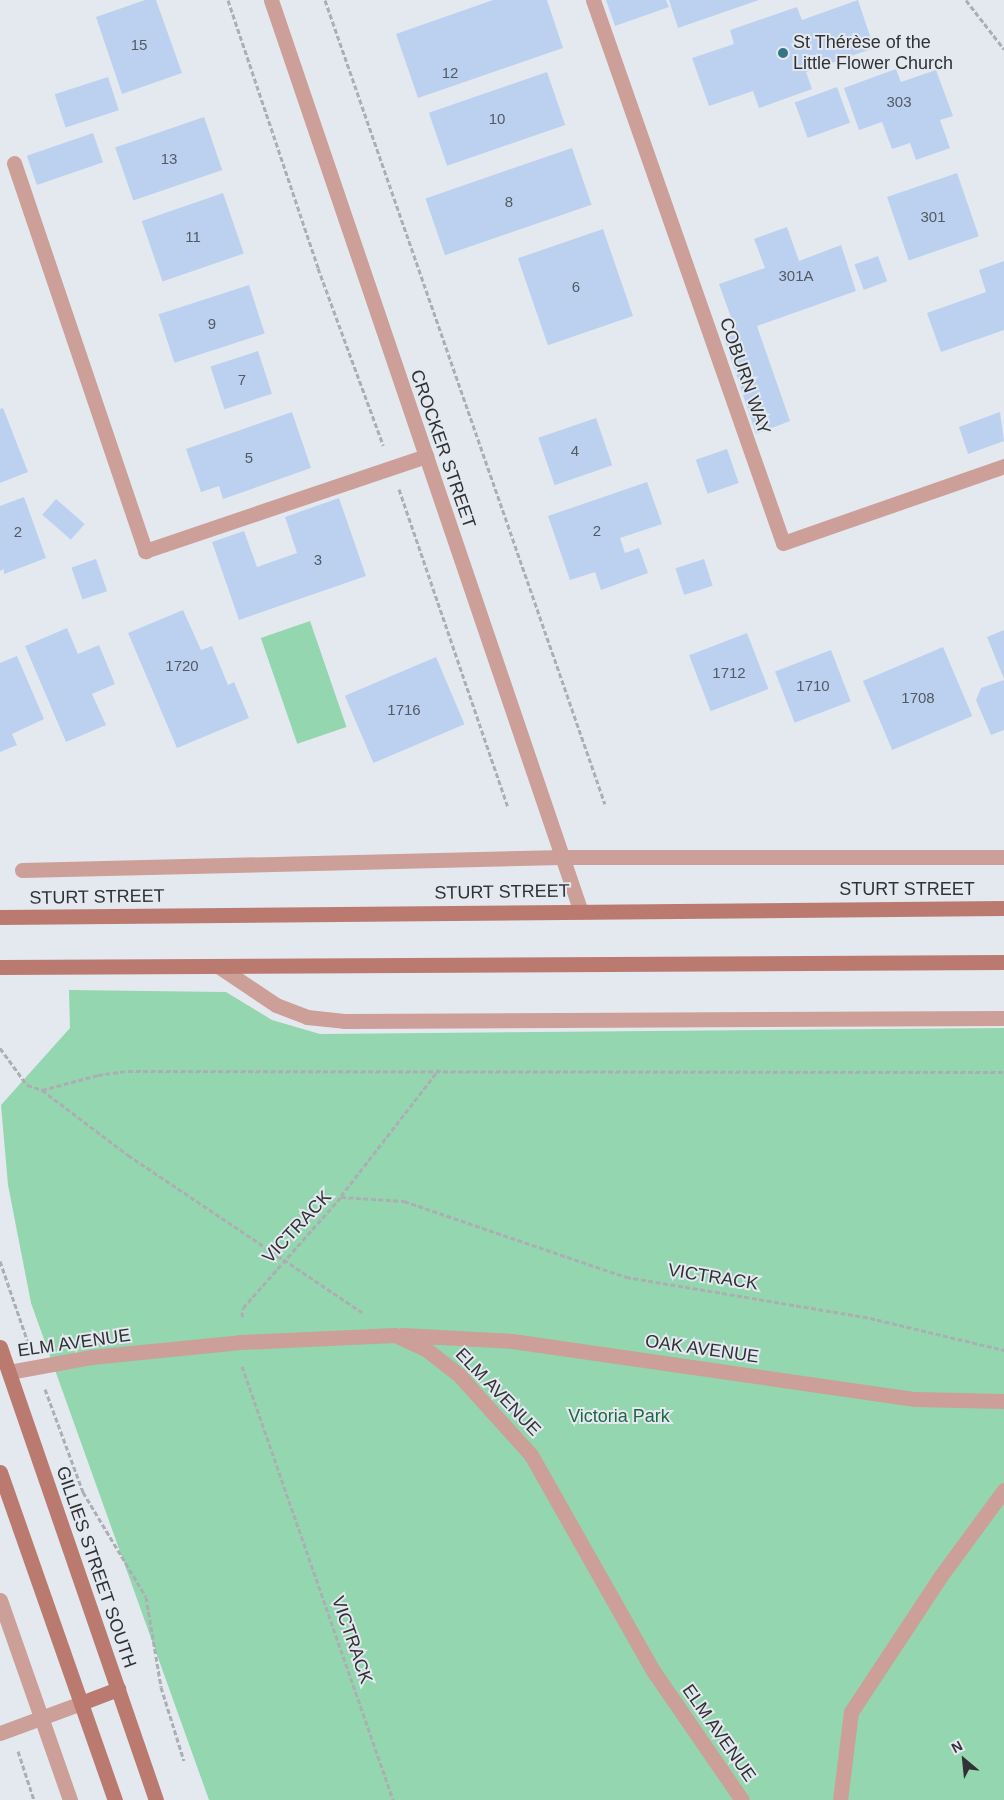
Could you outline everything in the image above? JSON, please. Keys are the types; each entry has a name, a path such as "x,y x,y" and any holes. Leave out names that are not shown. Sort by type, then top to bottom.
{"main road":[{"name":"STURT STREET","path":"0,917 580,909 1004,908"},
{"path":"0,967 1004,962"},
{"name":"GILLIES STREET SOUTH","path":"0,1347 156,1800"},
{"path":"0,1472 115,1800"},
{"path":"80,1703 118,1689"}],"street":[{"name":"CROCKER STREET","path":"271,0 580,909"},
{"name":"COBURN WAY","path":"593,0 783,543 1004,466"},
{"path":"14,163 145,551 426,456"},
{"name":"STURT STREET","path":"22,870 562,857 1004,857"},
{"path":"218,966 276,1005 307,1017 344,1021 1004,1018"},
{"name":"ELM AVENUE","path":"9,1372 91,1357 240,1342 395,1335 427,1350 451,1367 498,1414 531,1455 654,1672 742,1800"},
{"name":"OAK AVENUE","path":"395,1335 467,1336 512,1341 915,1399 1004,1401"},
{"path":"840,1800 851,1712 940,1577 1004,1490"},
{"path":"0,1600 70,1800"},
{"path":"5,1731 80,1703"}],"path":[{"path":"228,0 318,268 391,467 508,807"},
{"path":"325,0 605,804"},
{"path":"966,0 1004,49"},
{"path":"0,1048 20,1078 42,1090 128,1155 364,1313"},
{"path":"42,1090 98,1075 128,1071 440,1069 1004,1072"},
{"path":"341,1197 440,1069"},
{"name":"VICTRACK","path":"393,1800 243,1369 240,1342 243,1308 284,1259 341,1197 404,1202 626,1278 870,1318 1004,1350"},
{"path":"0,1261 83,1492 146,1597 161,1687 184,1761"},
{"path":"5,1731 34,1800"}],"green space":[{"path":"310,621 346,727 297,744 261,638"},
{"name":"Victoria Park","path":"69,990 226,992 272,1020 320,1034 1004,1028 1004,1800 209,1800 31,1303 8,1185 1,1105 70,1028"}],"building":[{"path":"145,0 156,0 182,73 122,94 96,17"},
{"path":"493,0 547,0 563,48 418,98 396,34"},
{"path":"606,0 666,0 669,7 615,26"},
{"path":"669,0 759,0 678,28"},
{"name":"St Thérèse of the Little Flower Church","path":"858,0 874,48 806,72 812,89 759,108 753,91 709,106 692,58 734,44 730,30 797,7 802,20"},
{"path":"896,69 901,82 936,70 953,116 940,120 950,148 916,160 910,143 892,149 882,122 859,130 844,88"},
{"path":"547,72 565,125 447,166 429,113"},
{"path":"108,77 119,110 66,128 55,94"},
{"path":"837,87 850,123 808,138 795,102"},
{"path":"204,117 222,170 133,201 115,148"},
{"path":"93,133 103,162 37,185 27,156"},
{"path":"572,148 592,205 445,255 425,198"},
{"path":"957,173 979,236 909,260 887,197"},
{"path":"223,193 244,254 163,282 142,221"},
{"path":"787,227 799,261 841,245 856,291 757,326 790,421 756,434 724,338 737,334 719,284 765,268 754,239"},
{"path":"603,229 633,316 548,345 518,258"},
{"path":"878,256 887,281 864,290 855,265"},
{"path":"1004,261 1004,330 941,352 927,313 986,292 979,270"},
{"path":"249,285 265,334 174,363 159,314"},
{"path":"258,351 272,394 224,409 210,366"},
{"path":"3,408 28,472 0,483 0,409"},
{"path":"292,412 311,468 223,499 219,486 201,492 186,449"},
{"path":"1000,412 1004,441 968,454 959,427"},
{"path":"596,418 612,465 555,485 538,438"},
{"path":"727,449 739,483 708,494 696,460"},
{"path":"647,482 662,524 620,538 625,553 639,548 648,573 601,590 595,572 570,580 548,516"},
{"path":"24,497 46,558 4,574 4,569 0,571 0,506"},
{"path":"339,498 366,576 239,620 212,542 244,531 257,567 297,553 285,517"},
{"path":"56,499 85,524 71,540 42,515"},
{"path":"96,559 107,591 82,600 71,567"},
{"path":"704,559 713,586 684,595 675,568"},
{"path":"183,610 201,650 212,646 228,685 234,682 249,718 177,748 128,633"},
{"path":"67,628 78,654 99,645 115,684 92,694 106,725 66,742 25,646"},
{"path":"1004,630 1004,679 987,637"},
{"path":"747,633 769,689 711,711 689,655"},
{"path":"943,647 972,716 892,750 863,681"},
{"path":"831,650 851,701 795,723 775,672"},
{"path":"17,656 44,719 12,734 17,745 0,752 0,663"},
{"path":"436,657 465,724 373,763 345,696"},
{"path":"1004,680 1004,730 991,735 976,700 981,688"}],"place":[{"name":"St Thérèse of the Little Flower Church","path":"783,53"}]}
